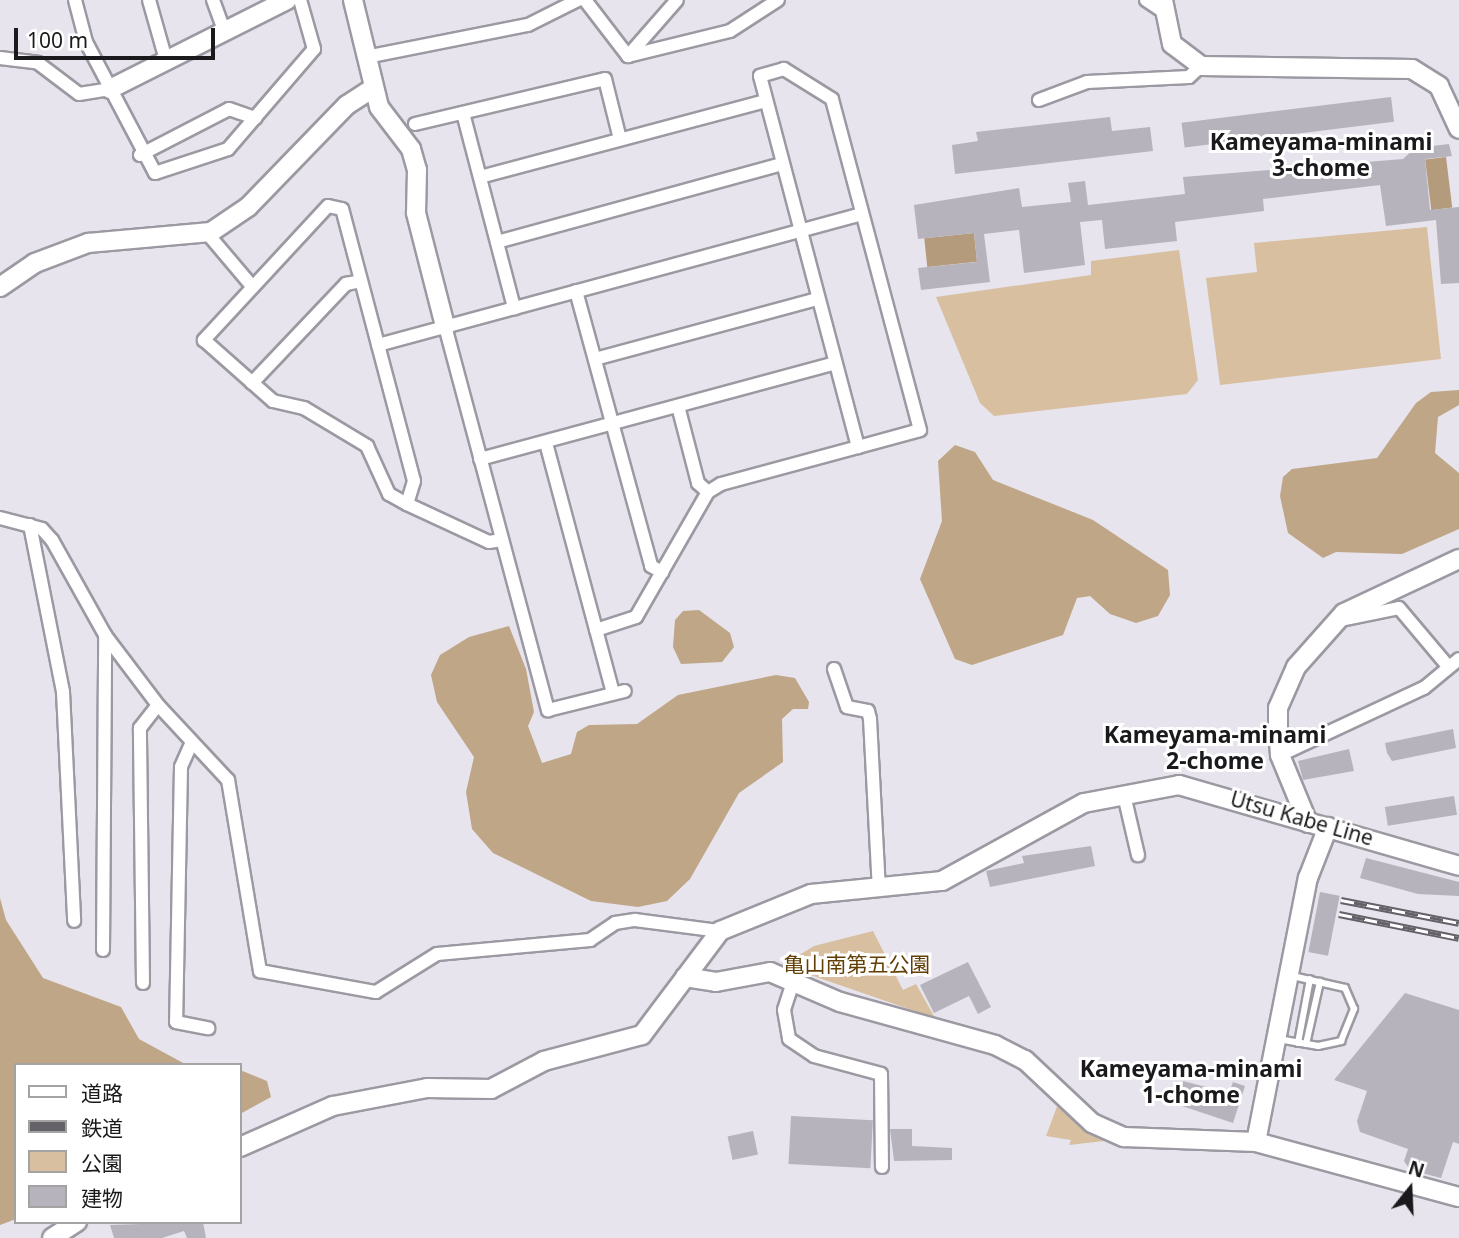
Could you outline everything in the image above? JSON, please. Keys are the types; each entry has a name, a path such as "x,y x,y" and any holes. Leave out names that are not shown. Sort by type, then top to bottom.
{"street":[{"path":"75,0 86,42 140,155 155,173 203,162 228,149 314,49 300,0"},
{"path":"149,0 166,60"},
{"path":"213,0 223,30"},
{"path":"0,58 38,63 79,94 110,89 287,0"},
{"path":"353,0 379,107 411,149 416,213 548,710 619,692 596,629 545,443"},
{"path":"366,57 528,25 578,0"},
{"path":"585,0 628,56"},
{"path":"628,56 677,0"},
{"path":"628,56 730,31 778,0"},
{"path":"1146,0 1162,5 1172,44 1201,66 1412,69 1439,86 1459,129"},
{"path":"1039,100 1087,82 1189,77 1201,66"},
{"path":"596,629 636,617 708,492 920,430 832,99 784,69 760,76 765,102 858,447"},
{"path":"415,124 605,79 620,139"},
{"path":"0,287 34,263 88,243 207,233 248,207 347,105 373,88"},
{"path":"480,177 765,102"},
{"path":"140,155 229,109 255,118"},
{"path":"463,113 514,308"},
{"path":"497,242 782,164"},
{"path":"407,503 414,481 342,209 328,206 251,285 204,340 272,401 304,408 367,446 389,494 407,503 489,542 502,540"},
{"path":"378,345 862,214"},
{"path":"207,233 251,285"},
{"path":"252,383 346,284 361,281"},
{"path":"576,291 651,566 662,572"},
{"path":"594,359 818,299"},
{"path":"480,459 835,363"},
{"path":"678,406 698,483 708,492"},
{"path":"0,518 30,524 52,540 105,635 158,705 234,793 244,897 260,971 376,992 437,954 590,940 615,923 635,920 720,931"},
{"path":"30,524 63,692 74,921"},
{"path":"1308,823 1280,755 1278,708 1285,687 1335,621 1358,604 1459,559"},
{"path":"1280,755 1424,688 1453,662 1398,608 1335,621"},
{"path":"103,950 105,635"},
{"path":"834,669 847,707 868,711 870,719 879,888"},
{"path":"143,983 140,728 158,705"},
{"path":"192,742 181,767 176,1022 208,1028"},
{"name":"Utsu Kabe Line","path":"242,1146 343,1103 427,1088 491,1089 544,1061 642,1035 720,931 798,898 879,888 969,872 1053,817 1124,795 1179,785 1459,866"},
{"path":"1124,795 1138,855"},
{"path":"1256,1142 1273,1038 1310,867 1328,827"},
{"path":"685,977 716,982 756,971 1013,1053 1078,1112 1124,1137 1256,1142 1459,1197"},
{"path":"793,982 784,1010 789,1039 814,1056 881,1074 882,1167"},
{"path":"52,1238 75,1224"}],"lane":[{"path":"1273,1038 1306,1044 1341,1041 1354,1009 1345,988 1287,975"},
{"path":"1298,1043 1310,979"},
{"path":"1306,1044 1320,982"}],"green space":[{"path":"1427,227 1441,359 1220,385 1206,278 1257,272 1254,243"},
{"path":"1179,250 1198,380 1187,394 994,416 980,403 936,297 1091,275 1091,261"},
{"name":"亀山南第五公園","path":"873,931 903,990 916,984 935,1018 793,969 791,960 814,946"},
{"path":"1058,1104 1091,1131 1113,1140 1069,1145 1071,1140 1046,1136"}],"shaded area":[{"path":"1446,157 1452,208 1431,210 1425,160"},
{"path":"974,233 977,262 927,267 924,238"},
{"path":"1459,390 1459,405 1438,417 1435,453 1459,473 1459,529 1402,554 1336,552 1323,558 1288,533 1280,496 1283,477 1292,469 1377,458 1416,403 1431,392"},
{"path":"955,445 975,452 993,480 1093,520 1168,570 1170,595 1158,616 1136,623 1110,614 1090,596 1077,598 1063,635 972,665 955,659 920,579 942,521 938,461"},
{"path":"699,610 730,633 734,647 722,662 681,664 673,647 675,620 683,611"},
{"path":"509,626 526,669 534,712 528,726 542,763 571,754 577,732 589,725 637,724 678,695 776,675 795,678 809,702 808,709 793,709 782,719 783,762 739,793 690,879 667,901 638,907 591,901 493,853 472,829 466,792 474,757 437,702 431,675 440,655 469,637"},
{"path":"0,898 6,920 43,978 121,1007 139,1039 183,1063 14,1063 14,1220 0,1225"},
{"path":"242,1071 267,1081 271,1097 242,1113"}],"building":[{"path":"1391,97 1394,122 1185,148 1182,123"},
{"path":"1110,117 1112,131 1150,127 1153,151 955,174 952,145 978,141 976,132"},
{"path":"1449,144 1452,156 1425,159 1430,210 1459,207 1459,283 1441,284 1436,220 1386,226 1380,185 1263,199 1264,211 1175,222 1177,241 1105,249 1102,220 1080,222 1085,265 1024,273 1019,230 984,234 990,282 921,290 918,268 977,262 974,233 918,239 914,205 1019,188 1022,207 1071,202 1068,183 1085,181 1088,205 1185,194 1183,177 1403,159 1415,148"},
{"path":"1453,729 1456,748 1392,761 1387,753 1385,743"},
{"path":"1349,749 1354,771 1303,780 1298,761"},
{"path":"1454,796 1457,815 1388,826 1385,807"},
{"path":"1091,846 1095,866 990,887 986,871 1024,863 1022,856"},
{"path":"1366,858 1459,882 1459,896 1418,894 1360,878"},
{"path":"1320,892 1340,896 1328,956 1308,952"},
{"path":"968,962 991,1007 978,1014 969,996 934,1013 920,985"},
{"path":"1405,993 1459,1010 1459,1144 1453,1142 1441,1178 1410,1170 1404,1161 1408,1149 1360,1132 1357,1121 1367,1091 1334,1080"},
{"path":"1183,1081 1229,1093 1233,1082 1245,1086 1233,1123 1176,1104"},
{"path":"791,1116 873,1120 870,1168 788,1164"},
{"path":"890,1129 912,1129 912,1146 952,1148 952,1160 894,1161"},
{"path":"753,1131 758,1154 733,1160 728,1136"},
{"path":"203,1224 206,1238 187,1238 184,1231 162,1238 114,1238 110,1225"}],"railway":[{"path":"1341,900 1459,923"},
{"path":"1339,914 1459,938"}],"district":[{"name":"Kameyama-minami 3-chome","path":"1321,154"},
{"name":"Kameyama-minami 2-chome","path":"1215,747"},
{"name":"Kameyama-minami 1-chome","path":"1191,1081"}]}
